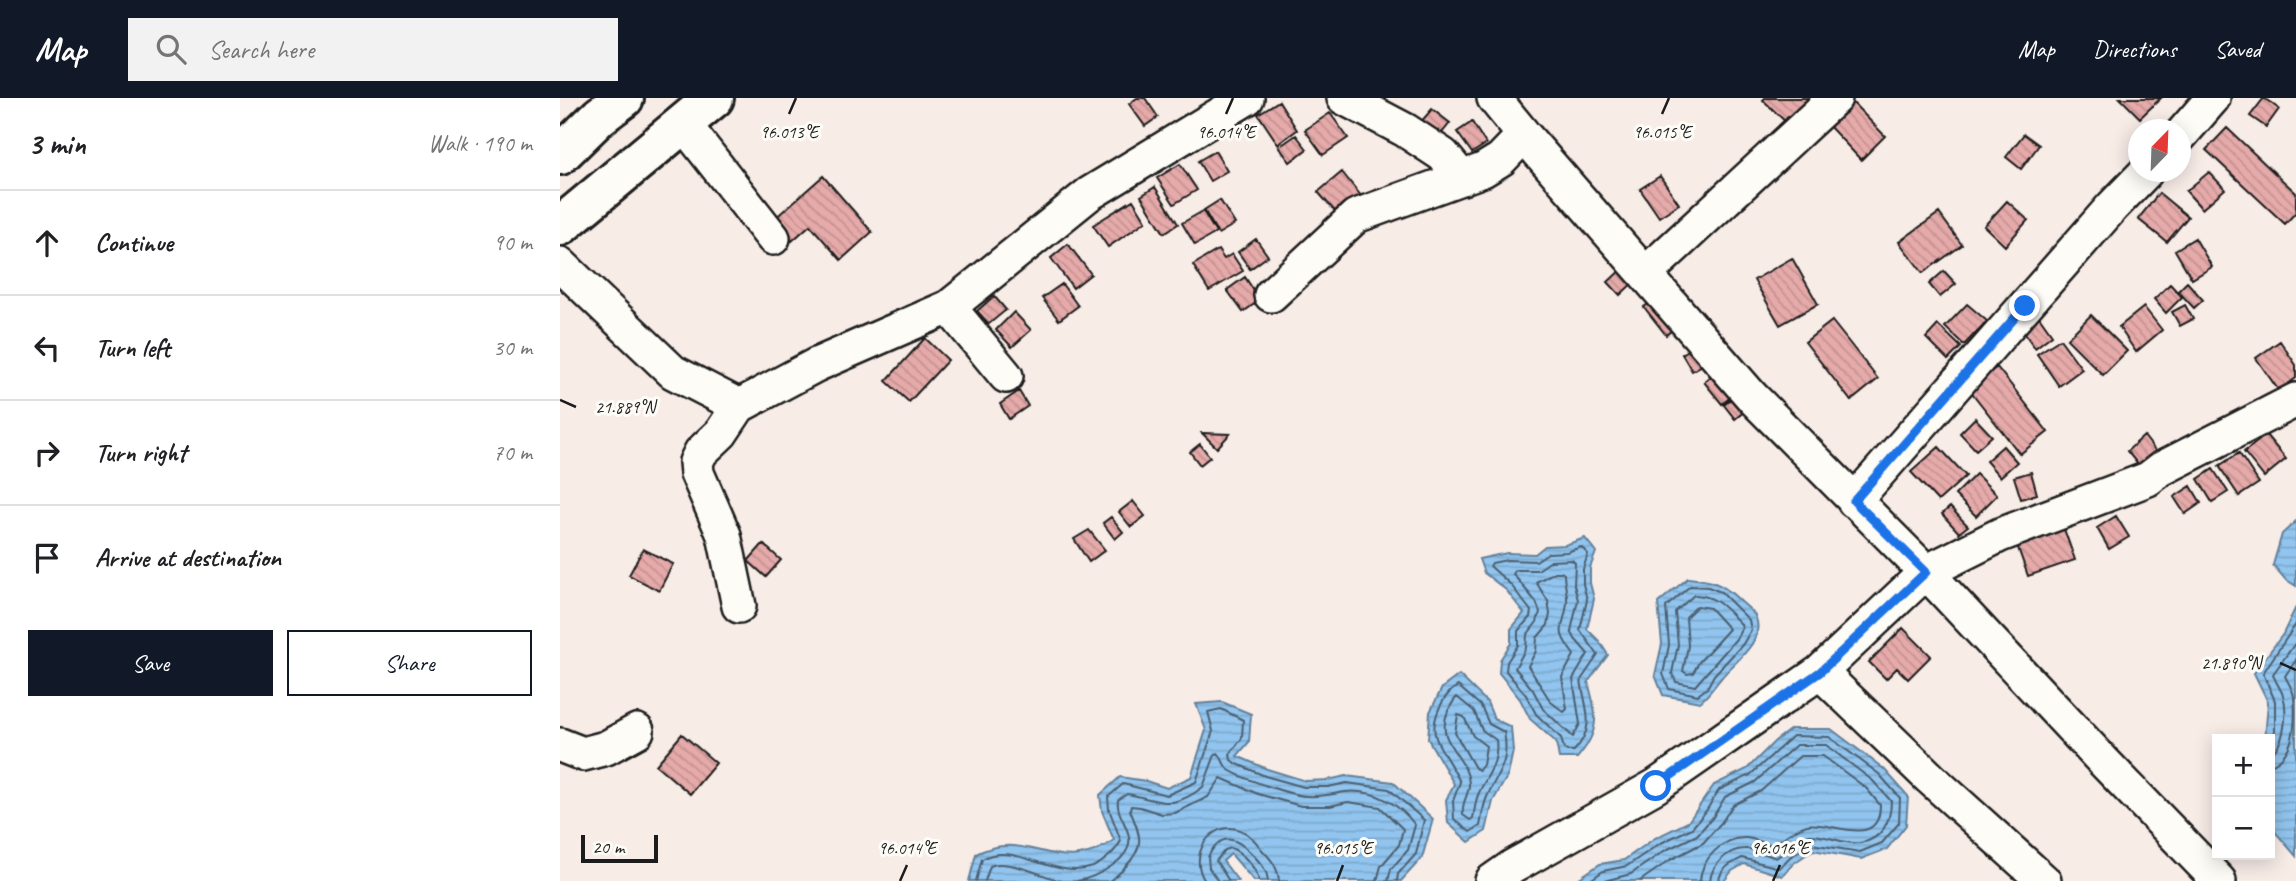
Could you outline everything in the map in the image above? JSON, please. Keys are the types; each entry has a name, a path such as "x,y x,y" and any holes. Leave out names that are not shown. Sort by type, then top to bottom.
{"main road":[{"path":"560,155 600,116 624,98"},
{"path":"560,226 714,98"}],"street":[{"path":"739,606 724,535 697,473 696,462 701,452 721,433 739,406 816,365 949,307 1089,194 1247,98"},
{"path":"1344,98 1405,130 1443,155 1462,178"},
{"path":"1494,98 1753,398 1926,572 2219,881"},
{"path":"1646,274 1835,98"},
{"path":"2191,123 2213,98"},
{"path":"683,122 773,238"},
{"path":"1271,295 1356,216 1482,170 1501,159 1524,135"},
{"path":"1854,501 2136,182"},
{"path":"560,264 673,372 739,406"},
{"path":"949,307 1006,376"},
{"path":"1492,881 1656,786 1820,672 1926,572 2000,535 2148,479 2161,469 2296,400"},
{"path":"1820,672 1930,778 2044,881"},
{"path":"560,745 583,754 606,748 637,731"}],"water":[{"path":"2296,521 2296,586 2285,579 2273,565 2282,534"},
{"path":"1585,538 1596,552 1590,568 1594,599 1587,629 1608,655 1588,682 1595,713 1590,739 1577,758 1559,758 1556,742 1530,719 1520,699 1499,673 1500,660 1511,643 1511,629 1524,613 1506,590 1484,573 1479,559 1507,553 1535,554 1545,546 1565,545"},
{"path":"1688,578 1709,581 1727,589 1753,613 1758,627 1747,651 1700,702 1663,695 1655,675 1662,644 1658,603"},
{"path":"2296,607 2296,856 2275,832 2275,734 2265,734 2268,702 2254,673 2283,634"},
{"path":"1459,675 1487,702 1494,719 1511,727 1513,751 1508,775 1493,801 1486,831 1469,842 1448,823 1446,800 1454,784 1428,739 1430,712 1442,688"},
{"path":"1222,702 1251,714 1249,742 1237,756 1306,781 1346,776 1393,782 1433,819 1422,858 1401,881 1254,881 1231,854 1223,861 1238,881 969,881 976,854 995,847 1012,846 1076,856 1094,851 1114,840 1102,811 1100,795 1120,777 1167,788 1191,777 1206,730 1196,704"},
{"path":"1791,729 1831,729 1884,769 1908,796 1906,825 1887,849 1861,859 1813,850 1794,863 1782,876 1744,864 1732,871 1724,881 1575,881 1600,864 1624,860 1655,838 1688,822 1714,785 1747,769"}],"building":[{"path":"1137,98 1145,98 1158,117 1145,126 1129,104"},
{"path":"1807,98 1815,106 1793,129 1763,100"},
{"path":"2120,98 2161,98 2140,118"},
{"path":"2264,98 2279,109 2266,127 2250,116"},
{"path":"1279,101 1297,130 1278,144 1258,114"},
{"path":"1852,102 1885,136 1861,160 1828,125"},
{"path":"1432,109 1450,123 1438,138 1420,123"},
{"path":"1330,113 1348,138 1323,155 1305,130"},
{"path":"1472,122 1486,144 1472,153 1457,132"},
{"path":"2227,128 2296,193 2296,212 2285,224 2206,150"},
{"path":"2024,134 2039,145 2021,169 2006,157"},
{"path":"1296,135 1307,149 1290,162 1279,147"},
{"path":"1215,151 1227,171 1210,181 1198,161"},
{"path":"1180,164 1197,190 1174,204 1157,178"},
{"path":"1342,172 1362,197 1339,216 1318,192"},
{"path":"2209,172 2225,189 2202,209 2186,191"},
{"path":"823,176 872,232 841,260 810,225 792,241 773,220"},
{"path":"1660,176 1679,204 1659,217 1640,189"},
{"path":"1155,187 1178,224 1164,233 1141,196"},
{"path":"2159,193 2188,217 2167,242 2138,219"},
{"path":"1133,200 1146,221 1108,247 1093,225"},
{"path":"1220,200 1235,224 1218,234 1204,210"},
{"path":"2007,201 2028,220 2005,246 1984,226"},
{"path":"1203,211 1216,233 1195,245 1182,223"},
{"path":"1939,213 1962,245 1923,273 1899,242"},
{"path":"2195,238 2212,267 2192,279 2175,250"},
{"path":"1256,239 1268,256 1250,269 1238,252"},
{"path":"1068,244 1091,274 1073,288 1051,258"},
{"path":"1218,250 1224,259 1232,254 1243,271 1209,291 1193,265"},
{"path":"1792,258 1818,304 1780,325 1754,280"},
{"path":"1624,267 1636,280 1620,295 1608,282"},
{"path":"1944,271 1956,284 1940,297 1929,284"},
{"path":"1245,277 1260,300 1243,312 1227,290"},
{"path":"2187,282 2203,300 2194,308 2178,291"},
{"path":"1062,284 1078,306 1059,320 1042,298"},
{"path":"2170,284 2182,297 2166,313 2154,299"},
{"path":"994,296 1006,310 989,324 977,311"},
{"path":"1655,299 1677,326 1666,335 1644,307"},
{"path":"1967,304 1987,321 1964,345 1945,327"},
{"path":"2185,305 2193,319 2180,326 2172,312"},
{"path":"2144,307 2162,330 2136,352 2119,327"},
{"path":"1014,312 1031,330 1012,347 996,330"},
{"path":"2038,315 2052,335 2035,348 2020,327"},
{"path":"2091,315 2127,351 2103,375 2067,339"},
{"path":"1832,321 1878,379 1851,401 1805,342"},
{"path":"1938,325 1961,347 1948,360 1926,338"},
{"path":"925,338 948,360 909,402 886,381"},
{"path":"2060,339 2082,369 2059,386 2037,354"},
{"path":"2280,341 2296,365 2296,378 2279,391 2256,358"},
{"path":"1693,347 1704,364 1692,371 1682,354"},
{"path":"1997,367 2048,432 2020,454 1969,389"},
{"path":"1714,374 1732,396 1722,404 1704,382"},
{"path":"1019,391 1028,406 1009,419 1000,404"},
{"path":"1734,396 1746,410 1735,419 1724,405"},
{"path":"1975,418 1992,436 1976,450 1960,433"},
{"path":"1202,433 1230,434 1217,448"},
{"path":"2266,435 2286,459 2264,477 2244,452"},
{"path":"2144,436 2161,458 2144,472 2127,451"},
{"path":"1200,444 1210,457 1200,465 1190,452"},
{"path":"2003,446 2017,462 2000,477 1986,461"},
{"path":"1939,447 1966,476 1938,501 1911,472"},
{"path":"2239,453 2259,483 2239,496 2219,466"},
{"path":"2213,469 2228,492 2212,502 2198,479"},
{"path":"2031,472 2037,494 2021,499 2014,477"},
{"path":"1976,474 1997,495 1976,516 1955,495"},
{"path":"2191,486 2201,503 2185,514 2174,497"},
{"path":"1133,501 1145,516 1131,527 1119,512"},
{"path":"1950,507 1968,526 1959,533 1942,514"},
{"path":"2116,516 2129,537 2109,549 2097,528"},
{"path":"1111,517 1123,532 1115,539 1103,523"},
{"path":"2064,529 2075,560 2028,576 2017,545"},
{"path":"1089,530 1105,550 1089,562 1074,539"},
{"path":"763,544 781,560 766,577 748,561"},
{"path":"643,549 673,564 659,591 629,575"},
{"path":"1903,628 1931,656 1908,679 1897,668 1886,679 1869,662"},
{"path":"682,734 716,763 690,794 656,765"}],"route":[{"path":"1656,786 1820,672 1926,572 1854,501 2025,306"}]}
